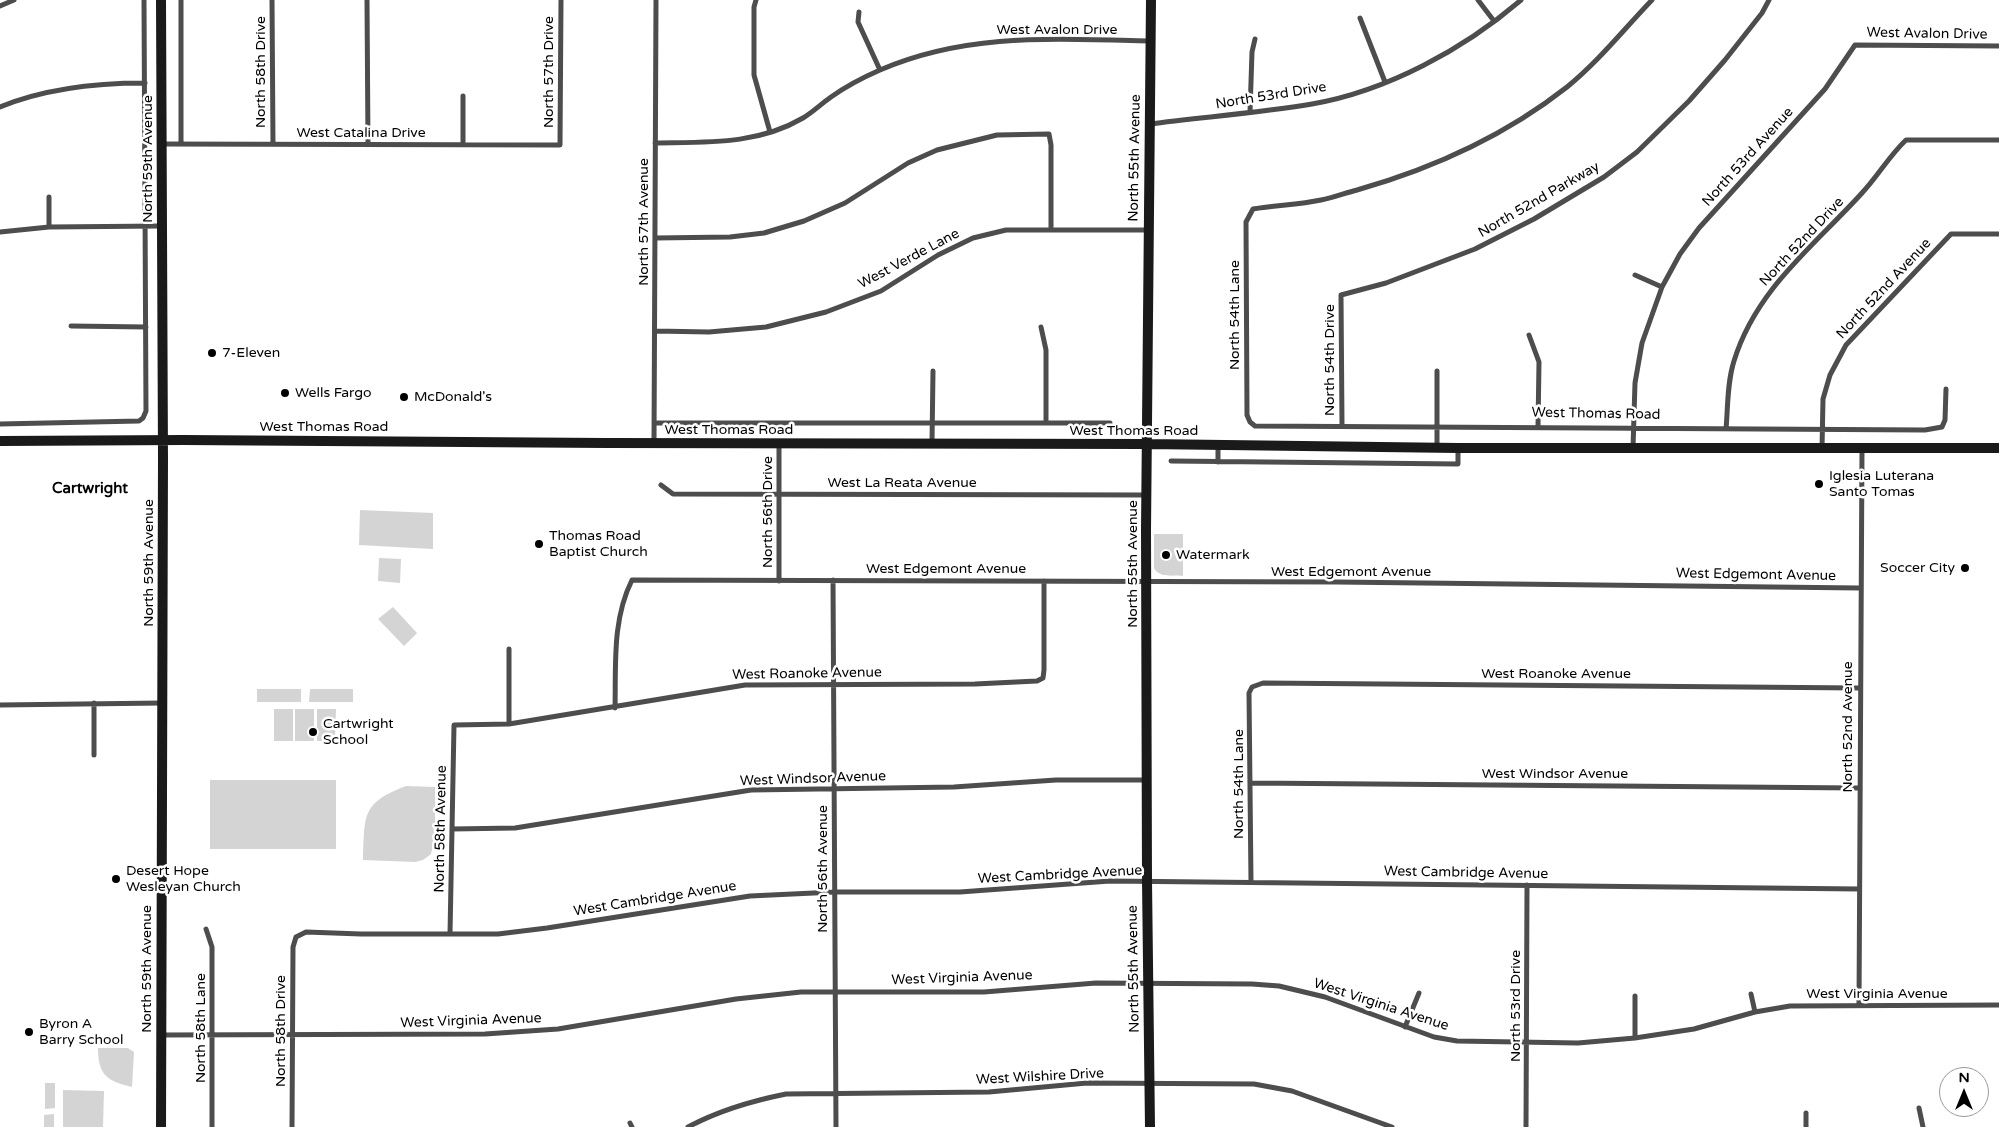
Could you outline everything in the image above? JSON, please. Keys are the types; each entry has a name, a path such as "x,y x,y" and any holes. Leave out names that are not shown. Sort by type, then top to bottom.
{"main road":[{"name":"North 59th Avenue","path":"161,0 163,440 161,1127"},
{"name":"North 55th Avenue","path":"1150,0 1146,581 1150,1127"},
{"name":"West Thomas Road","path":"0,442 163,440 1147,444 1633,449 1999,448"}],"street":[{"path":"0,6 14,0"},
{"name":"North 59th Avenue","path":"0,424 139,421 143,418 146,411 144,0"},
{"path":"181,0 181,144"},
{"name":"North 58th Drive","path":"272,0 273,144"},
{"path":"367,0 368,145"},
{"name":"North 57th Drive","path":"560,145 561,0"},
{"name":"North 57th Avenue","path":"654,443 656,0"},
{"path":"756,0 754,7 754,75 770,132"},
{"path":"1478,0 1494,21"},
{"name":"North 53rd Drive","path":"1148,124 1313,104 1385,82 1424,65 1459,46 1521,0"},
{"name":"North 54th Lane","path":"1250,422 1247,414 1246,222 1253,209 1321,200 1392,180 1438,162 1499,132 1568,86 1612,44 1652,0"},
{"name":"North 52nd Parkway","path":"1341,295 1386,283 1475,249 1534,219 1604,177 1637,152 1689,101 1726,60 1762,13 1769,0"},
{"path":"859,12 858,22 880,70"},
{"path":"1360,18 1385,82"},
{"name":"West Avalon Drive","path":"655,143 742,140 770,132 803,118 833,96 880,70 958,46 1026,39 1150,42"},
{"path":"1250,112 1252,52 1255,39"},
{"name":"West Avalon Drive","path":"1855,45 1999,46"},
{"name":"North 53rd Avenue","path":"1633,449 1634,383 1642,344 1662,287 1680,254 1699,228 1825,89 1855,45"},
{"path":"0,107 40,94 102,83 145,83"},
{"path":"463,96 463,145"},
{"path":"655,238 730,237 764,233 804,221 845,203 908,163 937,150 996,135 1049,134 1052,146 1051,230"},
{"name":"North 52nd Drive","path":"1726,429 1734,362 1752,320 1776,282 1863,192 1906,140 1999,140"},
{"name":"West Catalina Drive","path":"162,144 560,145"},
{"path":"49,197 49,227"},
{"path":"0,232 49,227 162,226"},
{"name":"West Verde Lane","path":"655,331 709,332 775,325 826,312 881,291 938,255 973,238 1006,230 1148,230"},
{"name":"North 52nd Avenue","path":"1822,449 1823,399 1830,375 1846,345 1951,234 1999,234"},
{"path":"1635,275 1662,287"},
{"name":"North 54th Drive","path":"1341,295 1342,425"},
{"path":"71,326 146,327"},
{"path":"1041,327 1046,350 1046,423"},
{"path":"1529,335 1539,362 1538,427"},
{"path":"932,443 933,371"},
{"path":"1437,371 1437,448"},
{"name":"West Thomas Road","path":"1250,422 1256,426 1342,425 1924,430 1942,427 1945,420 1946,389"},
{"name":"West Thomas Road","path":"654,423 1110,423"},
{"name":"North 56th Drive","path":"779,444 780,581"},
{"path":"1218,445 1218,462"},
{"path":"1171,461 1458,464 1458,448"},
{"name":"North 52nd Avenue","path":"1859,1004 1862,449"},
{"name":"West La Reata Avenue","path":"660,485 673,494 1147,496"},
{"name":"West Edgemont Avenue","path":"615,708 616,632 624,596 632,580 1146,581 1860,588"},
{"name":"North 56th Avenue","path":"833,580 836,1127"},
{"name":"West Roanoke Avenue","path":"454,725 509,724 615,708 745,684 975,684 1037,681 1043,678 1044,581"},
{"path":"509,649 509,724"},
{"name":"West Roanoke Avenue","path":"1252,687 1263,683 1860,688"},
{"name":"North 54th Lane","path":"1251,882 1249,693 1252,687"},
{"path":"94,703 94,755"},
{"path":"0,705 162,703"},
{"name":"North 58th Avenue","path":"450,934 454,725"},
{"name":"West Windsor Avenue","path":"452,829 515,828 751,790 963,787 1056,780 1148,780"},
{"name":"West Windsor Avenue","path":"1251,783 1859,788"},
{"name":"West Cambridge Avenue","path":"296,937 306,932 498,934 750,896 835,892 960,892 1015,889 1068,883 1147,881 1859,889"},
{"name":"North 53rd Drive","path":"1526,1127 1527,885"},
{"name":"North 58th Lane","path":"206,929 212,947 212,1127"},
{"name":"North 58th Drive","path":"292,1127 293,947 296,937"},
{"name":"West Virginia Avenue","path":"161,1035 485,1034 558,1029 754,997 801,992 984,992 1064,984 1149,982 1279,986 1325,997 1434,1037 1457,1041 1578,1043 1635,1038 1694,1029 1755,1012 1790,1006 1859,1004 1999,1005"},
{"path":"1405,1027 1419,993"},
{"path":"1751,994 1755,1012"},
{"path":"1634,996 1635,1038"},
{"name":"West Wilshire Drive","path":"688,1127 730,1107 786,1094 1008,1091 1087,1083 1254,1084 1292,1091 1392,1127"},
{"path":"1919,1108 1923,1127"},
{"path":"1806,1113 1806,1127"}],"shaded area":[{"path":"360,510 433,513 433,549 359,545"},
{"path":"1154,534 1183,534 1183,576 1162,575 1156,571 1154,568"},
{"path":"379,558 401,559 400,583 378,581"},
{"path":"393,607 417,633 404,646 378,619"},
{"path":"257,689 301,689 301,702 257,702"},
{"path":"310,689 353,689 353,702 309,702"},
{"path":"274,709 293,709 293,741 274,741"},
{"path":"295,709 314,709 314,741 295,741"},
{"path":"317,709 336,709 335,741 317,741"},
{"path":"210,780 336,780 336,849 210,849"},
{"path":"406,786 435,787 435,836 431,854 423,860 415,862 363,860 364,832 368,812 381,798"},
{"path":"98,1048 128,1048 134,1052 132,1087 110,1079 102,1071 98,1057"},
{"path":"45,1083 55,1083 55,1108 45,1109"},
{"path":"63,1090 104,1091 103,1127 63,1127"},
{"path":"54,1114 54,1127 44,1127 44,1115"}],"place":[{"name":"7-Eleven","path":"212,353"},
{"name":"Wells Fargo","path":"285,393"},
{"name":"McDonald's","path":"404,397"},
{"name":"Iglesia Luterana Santo Tomas","path":"1819,484"},
{"name":"Thomas Road Baptist Church","path":"539,544"},
{"name":"Watermark","path":"1166,555"},
{"name":"Soccer City","path":"1965,568"},
{"name":"Cartwright School","path":"313,732"},
{"name":"Desert Hope Wesleyan Church","path":"116,879"},
{"name":"Byron A Barry School","path":"29,1032"}],"district":[{"name":"Cartwright","path":"90,489"}]}
